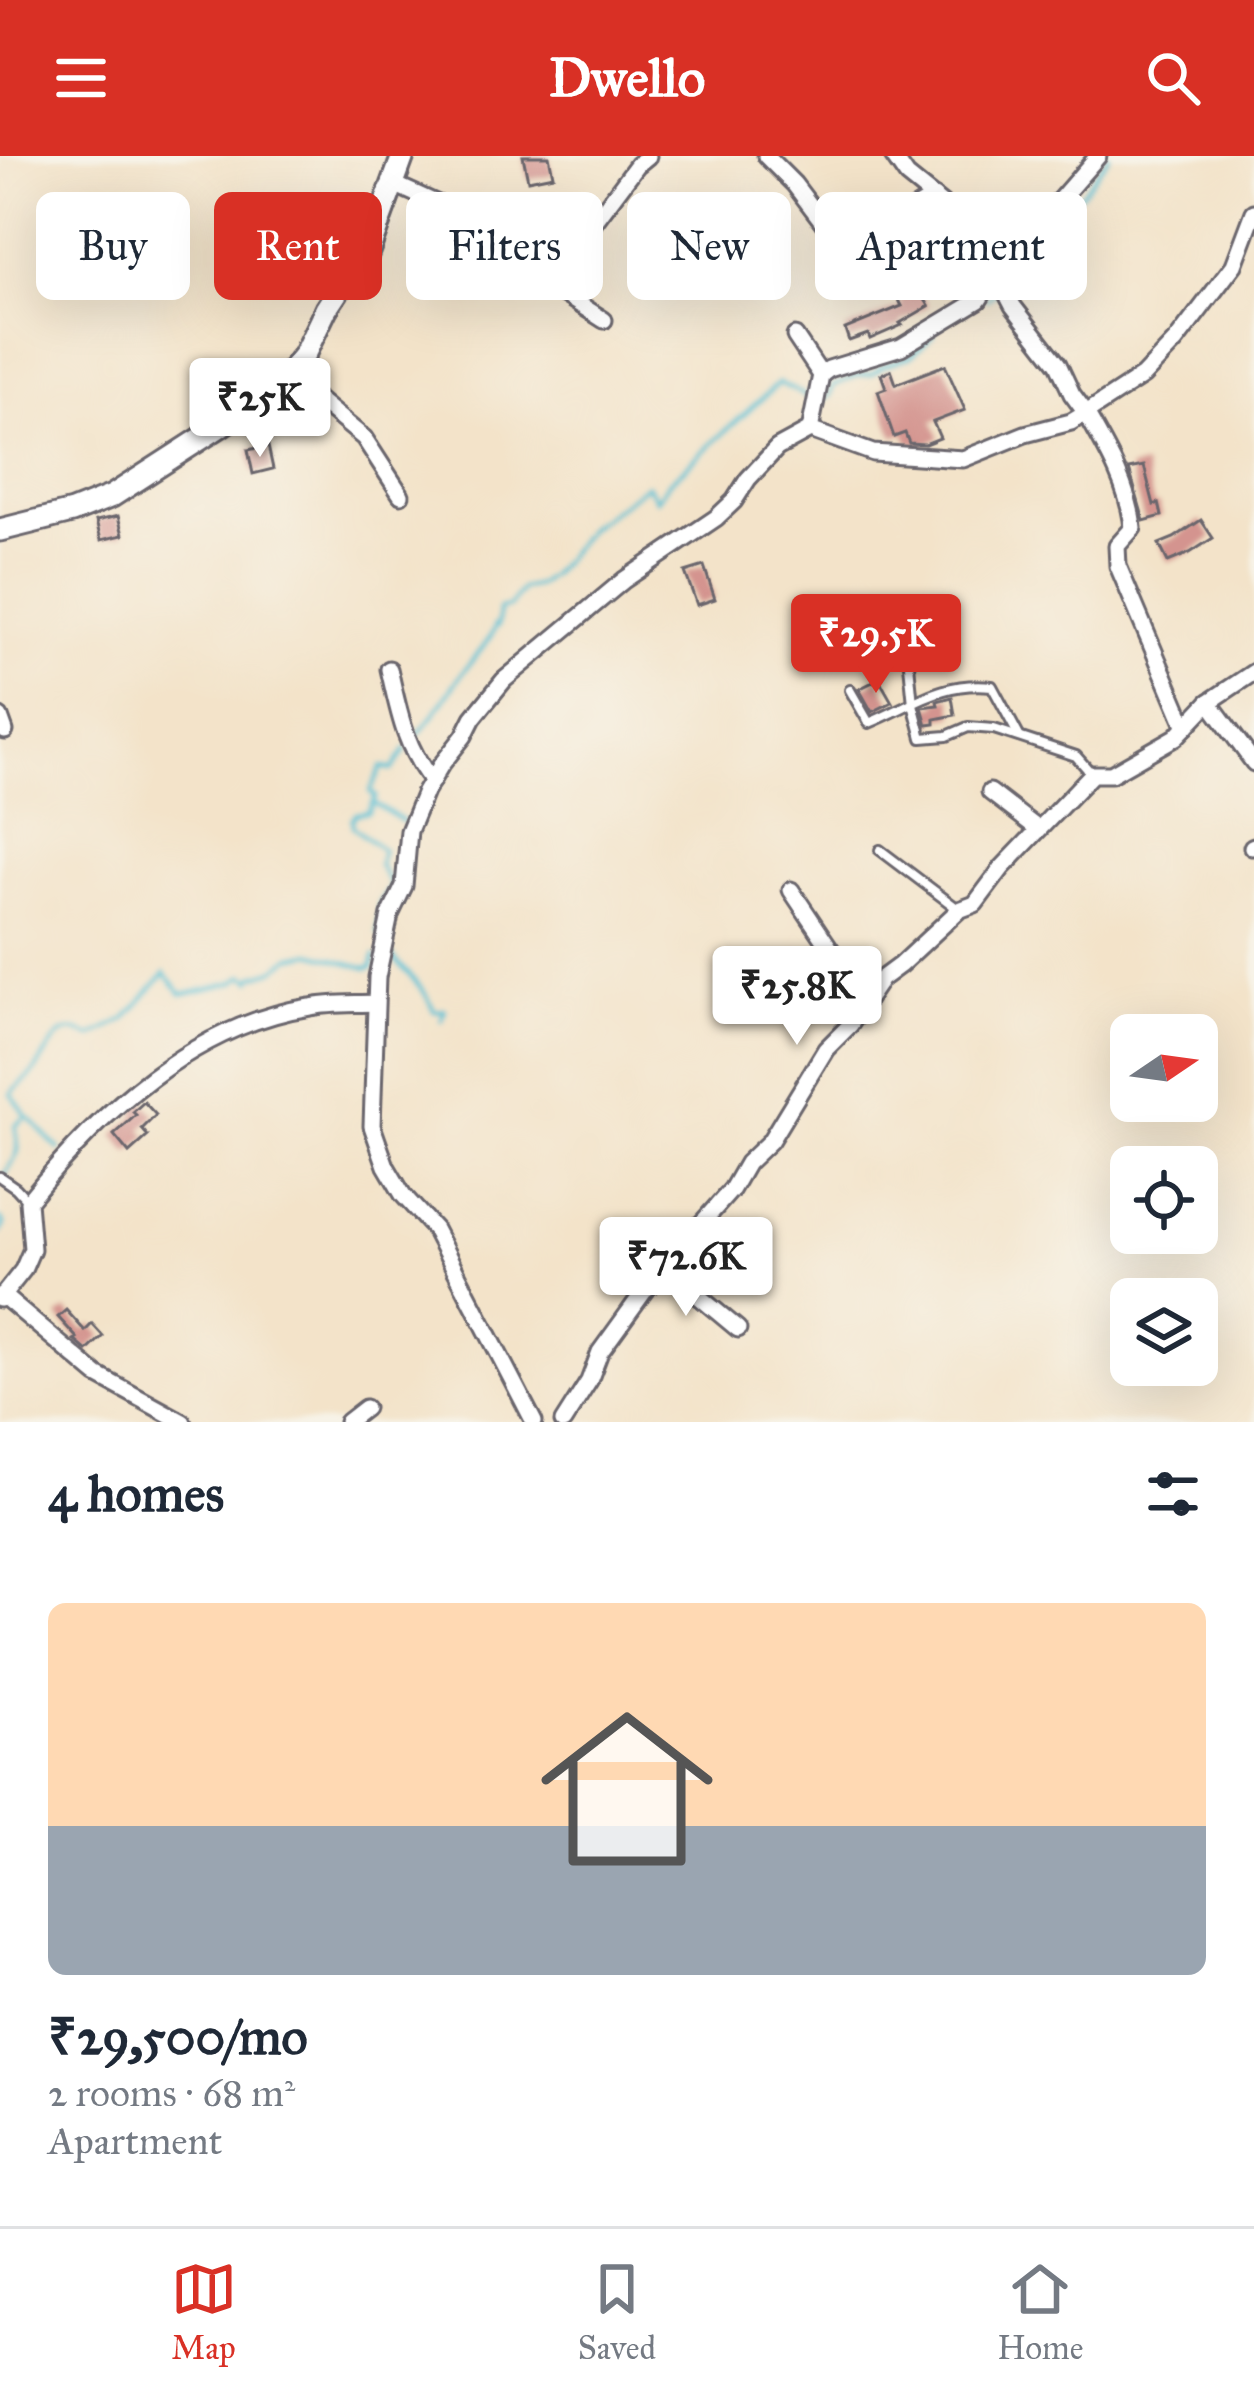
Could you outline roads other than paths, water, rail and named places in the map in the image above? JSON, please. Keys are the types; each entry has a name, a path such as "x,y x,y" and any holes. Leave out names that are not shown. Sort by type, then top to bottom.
{"main road":[{"path":"0,530 73,512 112,496 219,427 288,375 336,295 365,260 403,156"}],"street":[{"path":"603,210 648,156"},
{"path":"766,156 815,212"},
{"path":"892,156 928,192"},
{"path":"1067,192 1098,156"},
{"path":"394,184 412,192"},
{"path":"809,430 873,453 963,459 1071,422 1143,376 1176,341 1234,265 1254,212"},
{"path":"573,300 604,320"},
{"path":"821,376 846,362 882,354 980,300"},
{"path":"1010,300 1058,364 1110,454 1133,528 1118,546 1118,566 1186,727"},
{"path":"534,1422 434,1229 386,1166 372,1126 374,1004 385,937 404,886 409,831 432,781 472,718 504,680 624,580 716,518 777,448 809,430 821,376 795,336"},
{"path":"288,375 364,438 401,496"},
{"path":"389,669 404,735 432,781"},
{"path":"571,1418 600,1352 645,1290 732,1190 746,1163 770,1141 826,1049 850,1025 881,979 959,910 975,904 1092,774 1112,775 1176,737 1209,702 1254,672"},
{"path":"1209,702 1254,763"},
{"path":"990,792 1038,829"},
{"path":"791,890 866,1002"},
{"path":"183,1422 97,1375 1,1297 23,1270 32,1249 28,1201 118,1104 171,1064 230,1032 284,1013 374,1004"},
{"path":"667,1270 738,1329"},
{"path":"347,1422 365,1408"}],"lane":[{"path":"905,624 922,738 938,738 968,727 994,729 1076,756 1092,774"},
{"path":"850,690 869,723 951,686 992,686 1020,737"},
{"path":"880,850 959,910"},
{"path":"0,1177 28,1201"}],"waterway":[{"path":"1082,192 1109,156"},
{"path":"819,401 830,396 833,386 911,356 934,335"},
{"path":"495,625 499,609 509,607 522,589 551,575 589,528 647,485 657,500 668,483 779,383 812,399"},
{"path":"412,740 495,628"},
{"path":"403,821 373,803 376,796 370,792 382,767 392,770 406,749"},
{"path":"375,797 368,812 352,819 353,827 382,850 379,865 391,886 380,903 378,934"},
{"path":"387,950 420,986 434,1011 445,1010 442,1020"},
{"path":"4,1176 17,1154 15,1126 27,1116 11,1094 33,1073 55,1040 69,1032 91,1037 125,1020 165,973 182,994 235,982 244,975 252,980 292,957 312,953 367,968 372,967 375,956"},
{"path":"27,1116 60,1149"},
{"path":"0,1219 4,1224 0,1233"}]}
